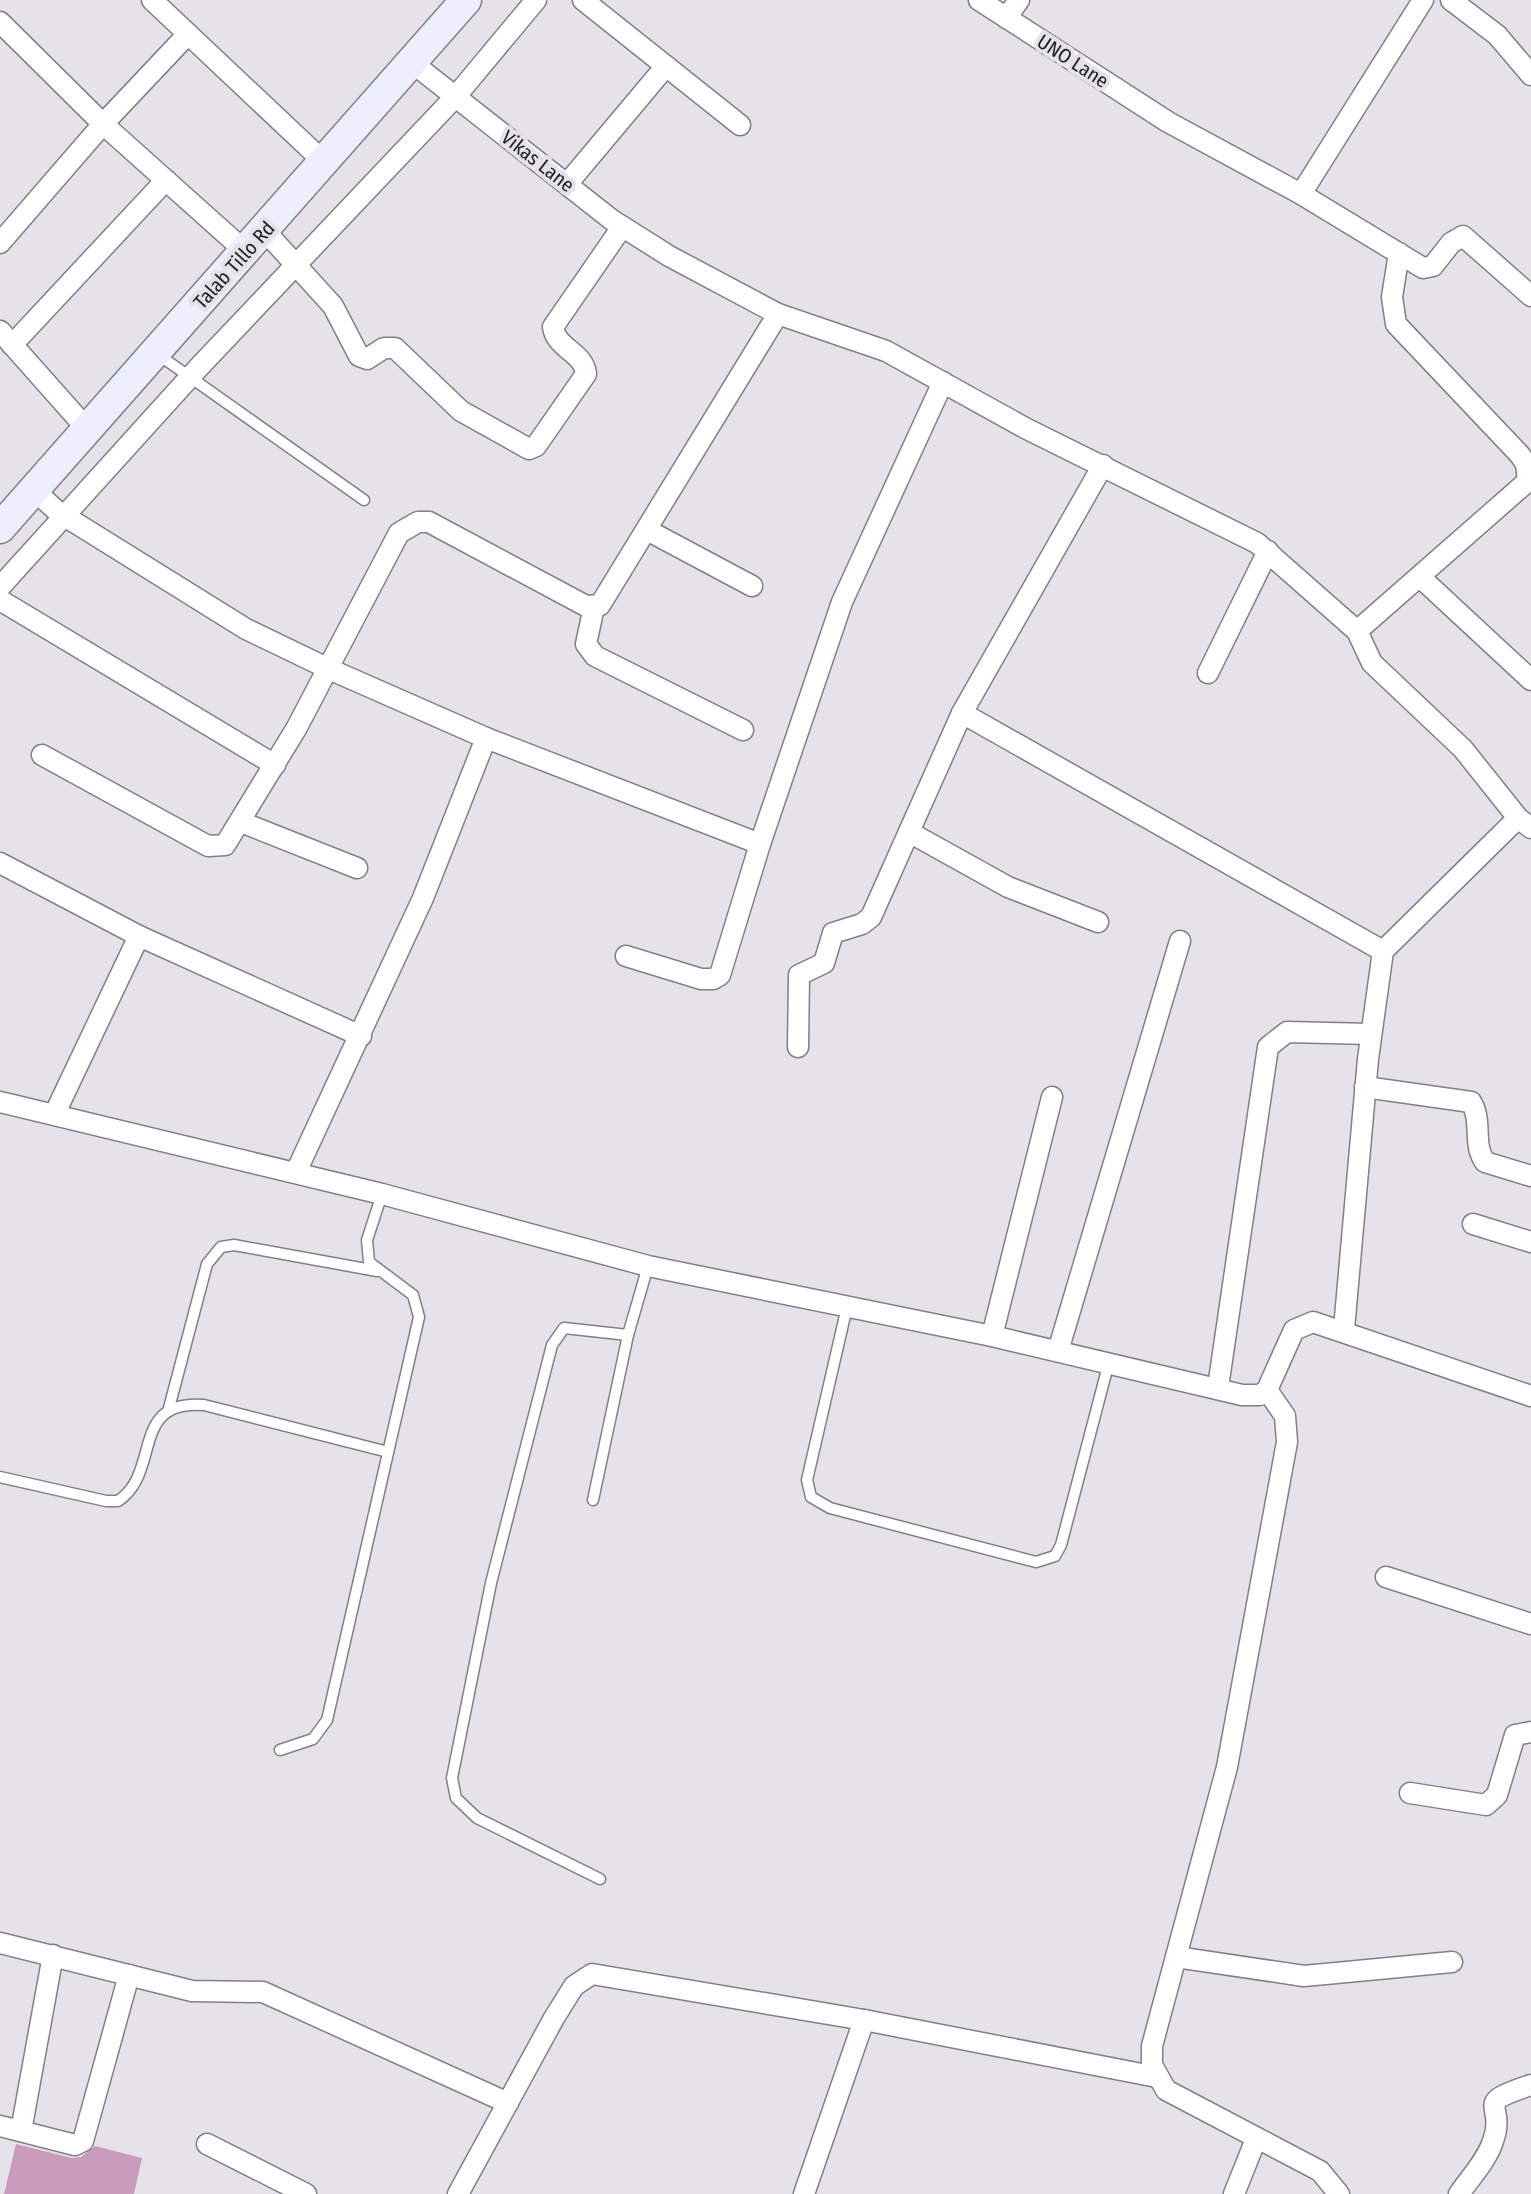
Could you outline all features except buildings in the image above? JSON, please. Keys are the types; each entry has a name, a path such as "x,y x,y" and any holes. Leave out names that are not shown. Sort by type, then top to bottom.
{"main road":[{"name":"Talab Tillo Rd","path":"0,528 51,506 87,429 175,368 275,250 325,163 433,79 466,0"}],"street":[{"path":"152,0 325,163"},
{"path":"0,587 51,506 175,368 275,250 433,79 536,0"},
{"path":"583,0 740,125"},
{"name":"UNO Lane","path":"979,0 1168,122 1301,194 1399,253 1427,268 1438,262 1457,237 1469,238 1531,296"},
{"path":"1006,18 1019,0"},
{"path":"1301,194 1423,0"},
{"path":"1451,0 1497,35 1531,75"},
{"path":"0,22 103,124 166,180 275,250 333,306 359,356 367,359 384,348 395,348 461,411 523,449 536,446 586,374 579,357 559,342 553,327 622,227"},
{"path":"0,243 103,124 188,34"},
{"path":"567,184 666,66"},
{"name":"Vikas Lane","path":"433,79 622,227 669,256 778,314 873,345 1027,429 1268,551 1357,631"},
{"path":"87,429 6,338 166,180"},
{"path":"1344,1329 1365,1087 1383,951 1525,823 1463,749 1372,663 1357,631 1522,489 1529,474 1520,455 1396,324 1392,297 1399,253"},
{"path":"743,730 595,656 586,644 594,607 605,599 778,314"},
{"path":"626,956 701,979 713,979 720,975 760,844 842,602 943,382"},
{"path":"798,1047 799,975 824,963 833,933 862,924 871,917 962,713 1103,465"},
{"path":"51,506 246,629 329,669 486,738 760,844"},
{"path":"42,755 208,846 225,845 329,669 399,533 418,522 440,526 594,607"},
{"path":"647,530 752,586"},
{"path":"1208,673 1268,551"},
{"path":"1420,577 1531,680"},
{"path":"0,600 275,765"},
{"path":"962,713 1383,951"},
{"path":"296,1172 423,898 486,738"},
{"path":"241,822 357,868"},
{"path":"909,832 1008,887 1098,922"},
{"path":"0,863 139,936 361,1036"},
{"path":"55,1113 139,936"},
{"path":"1058,1351 1180,941"},
{"path":"1218,1387 1268,1047 1287,1032 1371,1034"},
{"path":"1365,1087 1471,1102 1477,1114 1479,1149 1485,1162 1531,1176"},
{"path":"992,1336 1052,1097"},
{"path":"0,1102 296,1172 648,1266 992,1336 1251,1397 1267,1390 1294,1330 1313,1322 1344,1329 1531,1396"},
{"path":"1473,1224 1531,1242"},
{"path":"1267,1390 1285,1416 1287,1442 1227,1767 1152,2046 1157,2077 1166,2090 1320,2171 1339,2194"},
{"path":"1386,1577 1531,1624"},
{"path":"1410,1793 1486,1805 1497,1795 1515,1735 1531,1732"},
{"path":"0,1943 192,1991 263,1992 508,2103"},
{"path":"21,2131 53,1955"},
{"path":"1176,1957 1304,1976 1452,1962"},
{"path":"458,2194 574,1986 592,1974 864,2020 1157,2077"},
{"path":"0,2126 75,2145 83,2141 129,1975"},
{"path":"804,2194 864,2020"},
{"path":"1459,2194 1493,2141 1495,2102 1499,2096 1531,2085"},
{"path":"1234,2194 1256,2139"},
{"path":"207,2144 306,2194"}],"lane":[{"path":"175,368 364,500"},
{"path":"280,1750 313,1739 327,1720 419,1317 413,1295 377,1271 369,1262 367,1240 382,1194"},
{"path":"0,1477 118,1501 134,1484 154,1428 169,1408 207,1264 221,1247 234,1245 377,1271"},
{"path":"593,1500 628,1335 648,1266"},
{"path":"847,1307 807,1480 811,1497 830,1508 1036,1562 1055,1556 1061,1545 1109,1362"},
{"path":"600,1879 477,1818 456,1798 452,1778 491,1583 552,1345 564,1328 628,1335"},
{"path":"169,1408 181,1404 204,1405 388,1452"}]}
